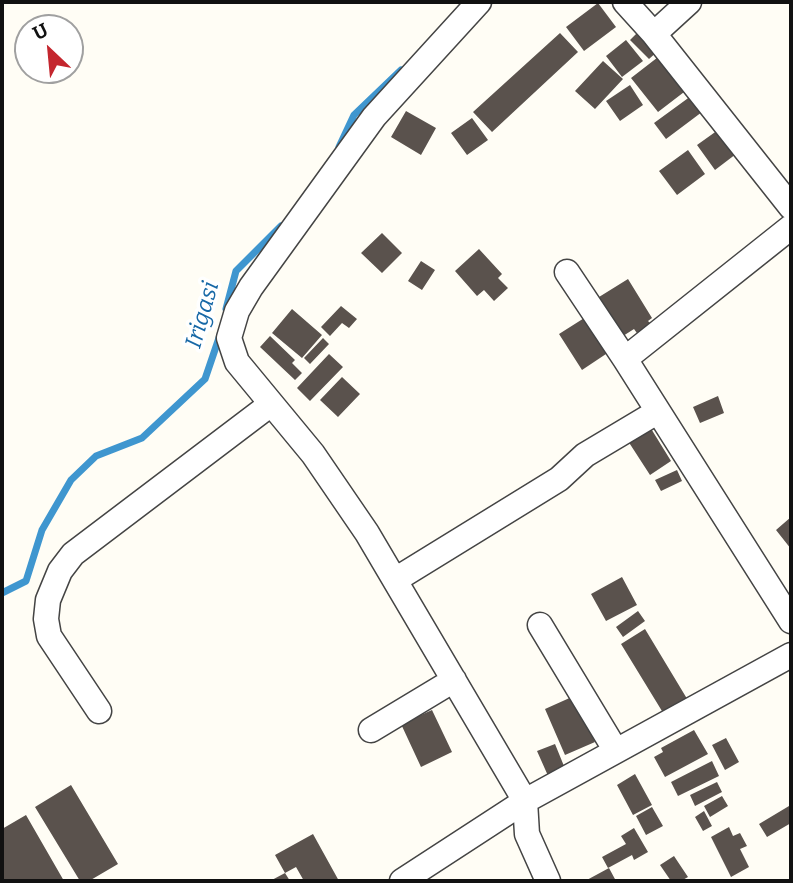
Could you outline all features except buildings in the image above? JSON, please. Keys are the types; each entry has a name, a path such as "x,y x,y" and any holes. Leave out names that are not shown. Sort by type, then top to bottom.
{"street":[{"path":"479,2 374,117 274,253 237,312 229,338 237,362 313,454 368,533 526,801 527,834 548,881"},
{"path":"625,2 654,34 791,207"},
{"path":"654,34 689,2"},
{"path":"625,359 791,227"},
{"path":"567,272 791,621"},
{"path":"99,711 49,636 46,619 48,600 60,570 73,554 271,404"},
{"path":"395,580 559,480 585,455 657,412"},
{"path":"540,625 616,751"},
{"path":"402,881 526,801 791,655"},
{"path":"372,730 454,680"}],"waterway":[{"name":"Irigasi","path":"339,147 354,115 401,70"},
{"name":"Irigasi","path":"226,309 236,271 281,226"},
{"name":"Irigasi","path":"2,593 26,581 42,530 71,480 96,456 142,438 205,379 220,335"}]}
